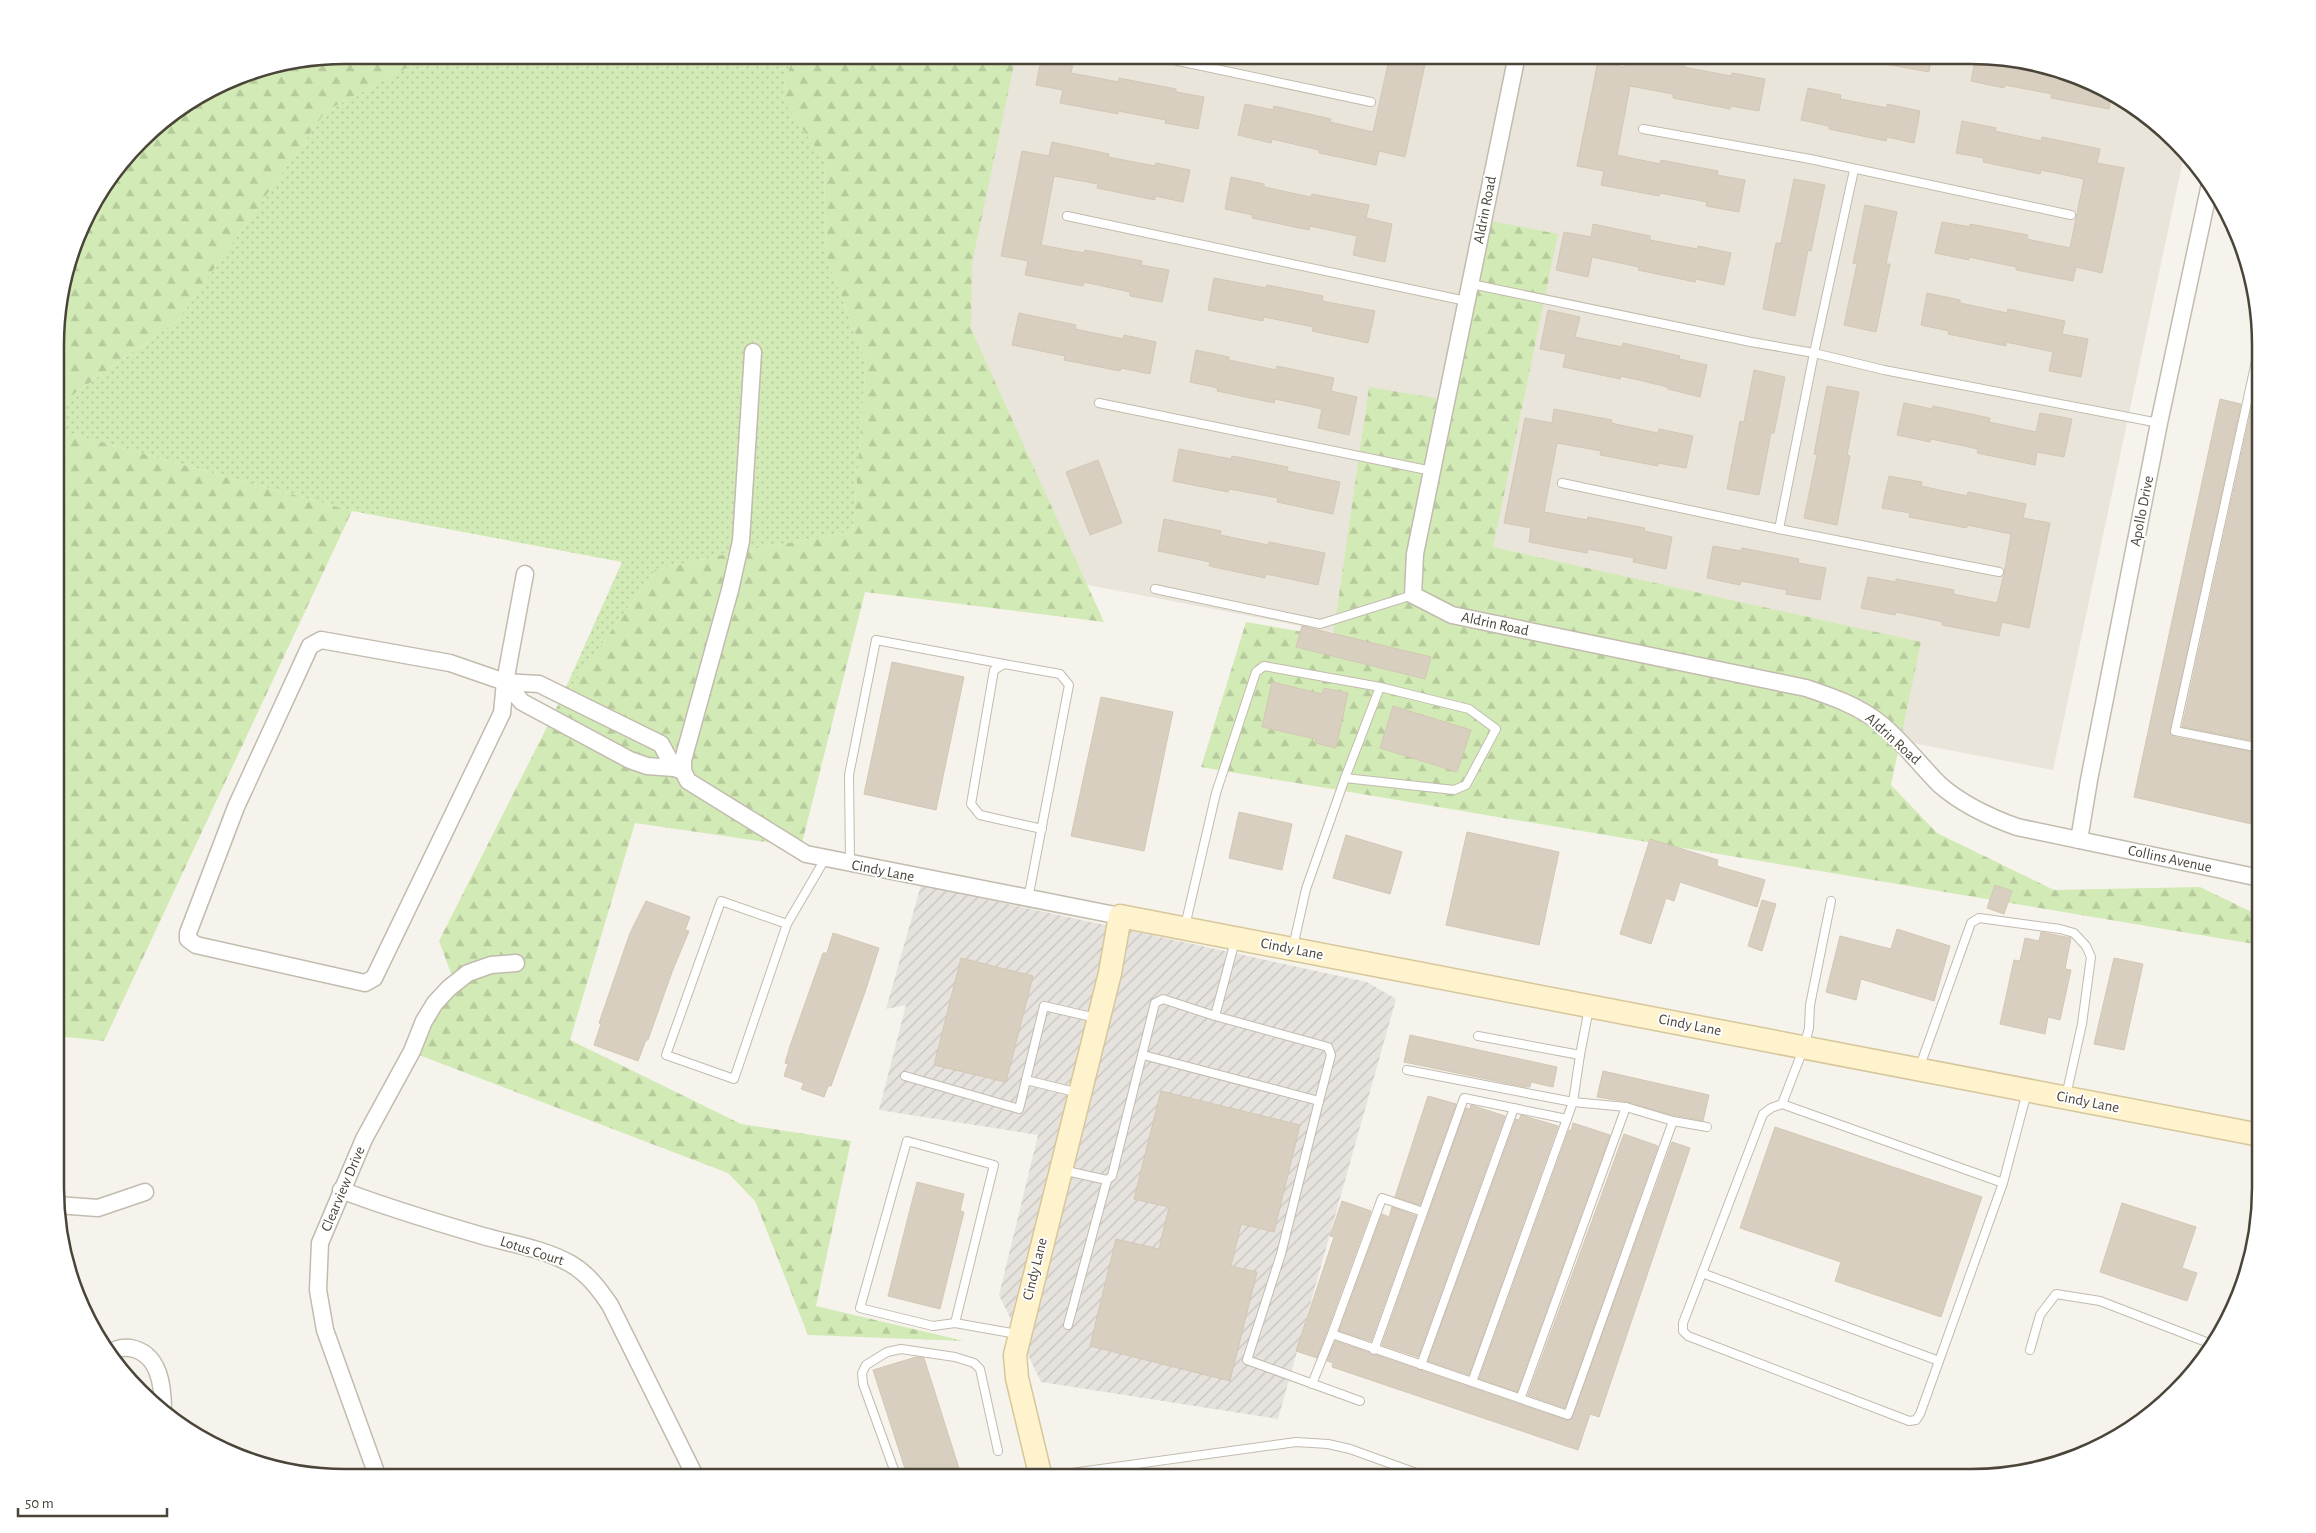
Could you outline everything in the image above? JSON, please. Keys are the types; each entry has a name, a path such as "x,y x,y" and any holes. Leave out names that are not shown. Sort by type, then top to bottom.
{"street":[{"name":"Aldrin Road","path":"1514,64 1415,554 1413,595 1452,615 1806,688 1831,696 1856,708 1881,724 1901,741 1940,784 1973,809 2017,827 2079,840"},
{"name":"Apollo Drive","path":"2079,840 2088,780 2159,423 2208,193"},
{"path":"525,574 505,682 502,713 379,969 370,982 365,983 196,945 188,939 188,933 236,807 305,657 315,642 320,640 450,663 505,682 522,702 630,760 647,766 680,766 730,590 741,541 753,352"},
{"name":"Cindy Lane","path":"505,682 539,684 661,744 680,766 688,781 786,844 806,854 824,859 2252,1133"},
{"name":"Collins Avenue","path":"2079,840 2252,876"},
{"name":"Cindy Lane","path":"1039,1469 1017,1378 1015,1354 1110,973 1120,916"},
{"name":"Clearview Drive","path":"375,1469 321,1314 318,1272 320,1243 364,1139 412,1051 424,1021 435,1003 449,988 468,973 491,965 516,963"},
{"name":"Lotus Court","path":"341,1190 393,1210 547,1254 572,1265 584,1273 596,1285 610,1305 692,1469"},
{"path":"64,1205 98,1208 145,1192"},
{"path":"116,1350 122,1347 136,1349 155,1362 162,1401"}],"lane":[{"path":"1192,64 1371,102"},
{"path":"1643,129 1810,159 1854,170 2071,215"},
{"path":"1779,529 1814,353 1854,170"},
{"path":"1067,216 1466,301"},
{"path":"1471,284 1751,342 1814,353 1894,372 2159,423"},
{"path":"2252,380 2175,731 2252,746"},
{"path":"1099,403 1432,471"},
{"path":"1562,483 1779,529 1999,572"},
{"path":"1155,589 1320,624 1413,595"},
{"path":"850,864 849,775 876,640 1060,674 1069,685 1028,899"},
{"path":"1004,664 994,670 971,804 980,815 1042,829"},
{"path":"1185,928 1216,793 1256,672 1264,666 1380,687 1469,709 1496,729 1466,785 1454,790 1345,778"},
{"path":"1292,949 1306,889 1345,778 1380,687"},
{"path":"787,924 721,900 666,1055 734,1079 787,924 824,859"},
{"path":"1782,1104 1804,1047 1831,901"},
{"path":"1920,1069 1971,923 1979,918 2060,929 2074,933 2086,946 2091,957 2082,1024 2066,1098"},
{"path":"1215,1016 1236,938"},
{"path":"1068,1325 1107,1180 1112,1176 1155,1003 1162,999 1215,1016 1328,1047 1331,1055 1281,1254 1247,1360 1360,1401"},
{"path":"905,1076 1019,1109 1044,1006 1098,1019"},
{"path":"1472,1382 1573,1102 1589,1006"},
{"path":"1478,1036 1580,1055"},
{"path":"1143,1055 1319,1101"},
{"path":"1406,1070 1573,1102 1626,1107 1673,1121 1707,1127"},
{"path":"1026,1080 1080,1093"},
{"path":"2003,1183 1782,1104 1771,1108 1762,1114 1683,1324 1683,1330 1688,1336 1909,1421 1916,1420 1920,1414 2003,1183 2027,1090"},
{"path":"1374,1350 1464,1098 1567,1119"},
{"path":"1520,1397 1626,1107"},
{"path":"1421,1365 1514,1108"},
{"path":"1332,1334 1374,1350 1568,1414 1673,1121"},
{"path":"955,1323 994,1164 907,1141 860,1308 933,1326 955,1323 1020,1335"},
{"path":"1060,1170 1107,1180"},
{"path":"1312,1384 1382,1198 1424,1212"},
{"path":"1702,1273 1939,1361"},
{"path":"2030,1350 2040,1315 2056,1294 2100,1301 2206,1342"},
{"path":"894,1469 863,1384 862,1373 866,1366 887,1352 902,1349 955,1357 974,1363 980,1369 998,1451"},
{"path":"1099,1469 1296,1442 1328,1444 1350,1449 1405,1469"}],"shaded area":[{"path":"1007,64 1990,64 2044,73 2079,85 2112,101 2142,122 2170,146 2183,161 2053,770 999,568 950,318"},
{"path":"921,885 1367,982 1396,999 1278,1419 1041,1382 999,1295 1038,1135 879,1110 906,1005 886,1009"}],"green space":[{"path":"326,64 414,64 326,111 177,321 64,401 64,326 73,272 85,237 101,204 122,174 146,146 174,122 204,101 237,85 272,73"},
{"path":"414,64 791,64 785,81 783,99 824,161 826,256 866,362 853,531 722,555 655,570 558,705 622,562 352,511 64,432 64,401 177,321 326,111"},
{"path":"791,64 1014,64 972,263 971,329 1104,622 865,592 801,847 635,823 570,1040 741,1124 851,1141 816,1306 964,1341 808,1335 755,1201 728,1173 403,1049 452,976 439,941 558,705 655,570 722,555 853,531 866,362 826,256 824,161 783,100 785,81"},
{"path":"1481,219 1558,234 1493,547 1921,642 1891,785 1937,833 2054,890 2200,887 2252,912 2252,944 1201,767 1246,622 1333,637 1369,387 1446,400"},
{"path":"64,432 352,511 104,1041 64,1037"}],"building":[{"path":"1040,64 1073,64 1071,73 1119,82 1119,78 1176,89 1176,92 1204,97 1198,129 1165,123 1166,120 1118,111 1118,114 1060,103 1063,90 1036,85"},
{"path":"1388,64 1425,64 1405,157 1379,151 1376,165 1319,153 1319,150 1272,139 1271,143 1238,135 1245,104 1273,110 1274,106 1331,119 1330,122 1373,132"},
{"path":"1597,64 1611,64 1624,67 1625,64 1685,64 1684,67 1731,76 1732,73 1765,79 1759,111 1731,106 1730,109 1673,98 1673,94 1630,86 1617,155 1660,164 1661,160 1718,171 1717,175 1745,180 1739,212 1706,206 1707,202 1660,193 1659,196 1601,185 1604,171 1577,166"},
{"path":"1885,64 1930,64 1929,72"},
{"path":"1974,64 2008,66 2044,73 2062,79 2111,100 2109,109 2051,98 2052,94 2005,85 2004,88 1971,81"},
{"path":"1808,88 1841,95 1840,99 1887,108 1887,104 1920,111 1914,143 1887,137 1886,141 1829,129 1829,126 1801,120"},
{"path":"1962,121 1996,128 1995,131 2041,141 2042,137 2100,149 2097,163 2124,168 2102,273 2076,267 2073,281 2016,270 2016,267 1969,257 1969,260 1935,253 1942,222 1970,227 1970,224 2028,235 2027,239 2070,248 2084,179 2041,170 2040,174 1983,162 1984,158 1956,153"},
{"path":"1052,142 1109,154 1108,157 1155,166 1156,163 1190,170 1183,202 1155,196 1155,200 1097,188 1098,184 1054,176 1041,245 1084,253 1085,250 1142,261 1141,265 1169,270 1162,302 1130,296 1130,292 1084,282 1083,286 1025,275 1028,261 1001,256 1022,151 1049,156"},
{"path":"1231,177 1264,184 1264,187 1311,197 1312,194 1369,205 1366,218 1392,224 1385,262 1353,255 1357,236 1310,226 1309,230 1252,218 1253,215 1225,209"},
{"path":"1794,179 1825,185 1811,251 1808,250 1795,316 1763,309 1776,243 1781,243"},
{"path":"1865,205 1897,212 1886,264 1890,264 1876,332 1844,325 1857,264 1853,263"},
{"path":"1593,224 1650,236 1650,240 1697,249 1698,246 1731,253 1724,285 1696,279 1695,282 1638,270 1639,267 1592,257 1588,277 1556,270 1564,232 1591,237"},
{"path":"1214,278 1266,288 1267,285 1323,296 1322,301 1375,311 1368,343 1312,331 1313,327 1264,317 1263,321 1208,310"},
{"path":"1927,293 1960,300 1960,303 2007,313 2008,309 2065,321 2062,334 2088,339 2081,377 2049,371 2053,352 2006,342 2006,346 1948,334 1949,331 1921,325"},
{"path":"1548,310 1580,317 1575,337 1622,347 1623,343 1680,356 1679,359 1707,365 1700,397 1621,376 1620,379 1563,367 1566,354 1540,349"},
{"path":"1019,313 1076,325 1075,329 1123,339 1124,335 1156,342 1150,374 1121,368 1120,371 1064,360 1065,356 1012,345"},
{"path":"1196,350 1229,357 1229,360 1276,370 1277,366 1334,378 1331,391 1357,397 1349,435 1318,428 1322,409 1275,399 1274,403 1217,391 1218,388 1190,382"},
{"path":"1754,370 1785,377 1774,433 1771,433 1759,495 1727,489 1740,421 1744,422"},
{"path":"1827,386 1859,392 1847,455 1850,456 1837,525 1804,518 1817,455 1814,454"},
{"path":"2220,399 2241,404 2170,732 2174,737 2252,752 2252,824 2134,797"},
{"path":"1904,403 1932,409 1933,406 1990,418 1989,422 2036,432 2040,413 2072,419 2064,457 2037,452 2035,465 1977,453 1978,449 1931,439 1930,442 1897,435"},
{"path":"2252,406 2252,740 2182,727"},
{"path":"1554,409 1612,420 1611,423 1658,433 1659,429 1693,436 1686,468 1658,463 1658,466 1600,455 1601,451 1557,443 1544,512 1587,520 1588,517 1645,528 1644,531 1672,537 1666,569 1633,562 1634,558 1587,549 1587,553 1529,542 1531,528 1504,523 1525,418 1552,423"},
{"path":"1179,449 1231,459 1232,456 1288,467 1287,471 1340,482 1333,514 1277,502 1278,498 1229,489 1228,492 1173,481"},
{"path":"1098,460 1122,523 1090,535 1066,472"},
{"path":"1889,476 1922,482 1921,486 1967,496 1968,492 2026,504 2023,518 2050,523 2029,628 2002,622 1999,636 1942,625 1943,622 1896,612 1895,615 1861,608 1868,577 1896,582 1896,579 1954,590 1953,594 1997,603 2004,574 2011,534 1967,525 1967,528 1909,517 1910,513 1882,508"},
{"path":"1164,519 1221,531 1220,535 1268,545 1269,542 1325,553 1318,585 1266,574 1265,578 1209,566 1210,562 1158,551"},
{"path":"1713,546 1741,551 1742,548 1799,559 1798,563 1826,568 1820,600 1786,594 1787,590 1741,581 1740,585 1707,578"},
{"path":"1302,626 1431,657 1425,679 1296,647"},
{"path":"892,662 964,677 936,810 864,794"},
{"path":"1272,682 1322,694 1324,688 1348,693 1336,748 1315,743 1316,739 1262,727"},
{"path":"1101,697 1173,712 1144,851 1071,836"},
{"path":"1393,706 1471,730 1457,772 1380,748"},
{"path":"1239,812 1292,824 1282,870 1229,858"},
{"path":"1467,832 1559,852 1539,945 1446,925"},
{"path":"1346,835 1402,852 1390,894 1333,878"},
{"path":"1650,839 1718,860 1717,866 1765,880 1757,907 1680,882 1674,901 1666,898 1651,944 1620,934"},
{"path":"1995,885 2012,891 2004,914 1987,908"},
{"path":"1762,900 1776,904 1762,951 1748,946"},
{"path":"646,901 690,917 685,930 689,931 648,1040 646,1040 638,1061 594,1045 601,1024 599,1023 630,933"},
{"path":"1897,929 1950,946 1934,1001 1861,979 1856,1000 1826,992 1840,936 1891,949"},
{"path":"2041,932 2071,938 2065,969 2071,970 2060,1020 2048,1017 2045,1034 2000,1024 2014,960 2020,961 2025,938 2039,941"},
{"path":"833,933 879,948 831,1086 828,1086 824,1097 801,1089 804,1083 784,1076 788,1064 785,1063 791,1043 823,953 827,953"},
{"path":"961,958 1033,976 1006,1082 934,1065"},
{"path":"2114,958 2143,964 2124,1050 2094,1044"},
{"path":"1410,1035 1557,1067 1553,1087 1531,1082 1530,1087 1525,1087 1404,1062"},
{"path":"1603,1071 1709,1095 1703,1121 1668,1114 1627,1102 1597,1097"},
{"path":"1161,1091 1300,1125 1274,1232 1241,1224 1231,1266 1257,1272 1230,1381 1090,1346 1116,1239 1159,1249 1169,1207 1134,1199"},
{"path":"1428,1096 1456,1104 1420,1205 1395,1197"},
{"path":"1471,1105 1505,1116 1418,1357 1382,1345 1466,1108 1470,1109"},
{"path":"1521,1115 1558,1126 1469,1375 1428,1361 1516,1119 1519,1120"},
{"path":"1573,1123 1610,1135 1517,1392 1479,1379"},
{"path":"1775,1127 1982,1197 1941,1317 1835,1281 1841,1262 1740,1228"},
{"path":"1624,1134 1658,1146 1565,1408 1528,1395"},
{"path":"1672,1142 1690,1148 1599,1417 1590,1414 1578,1450 1332,1367 1333,1363 1327,1361 1335,1341 1566,1420 1571,1420"},
{"path":"917,1182 964,1194 960,1211 964,1212 940,1309 888,1296"},
{"path":"1342,1201 1371,1211 1317,1358 1296,1351 1334,1237 1330,1236"},
{"path":"2122,1203 2196,1227 2182,1268 2197,1273 2187,1301 2100,1272"},
{"path":"1392,1207 1416,1216 1371,1341 1339,1331 1382,1214 1389,1217"},
{"path":"916,1357 924,1358 959,1469 905,1469 873,1370"}]}
